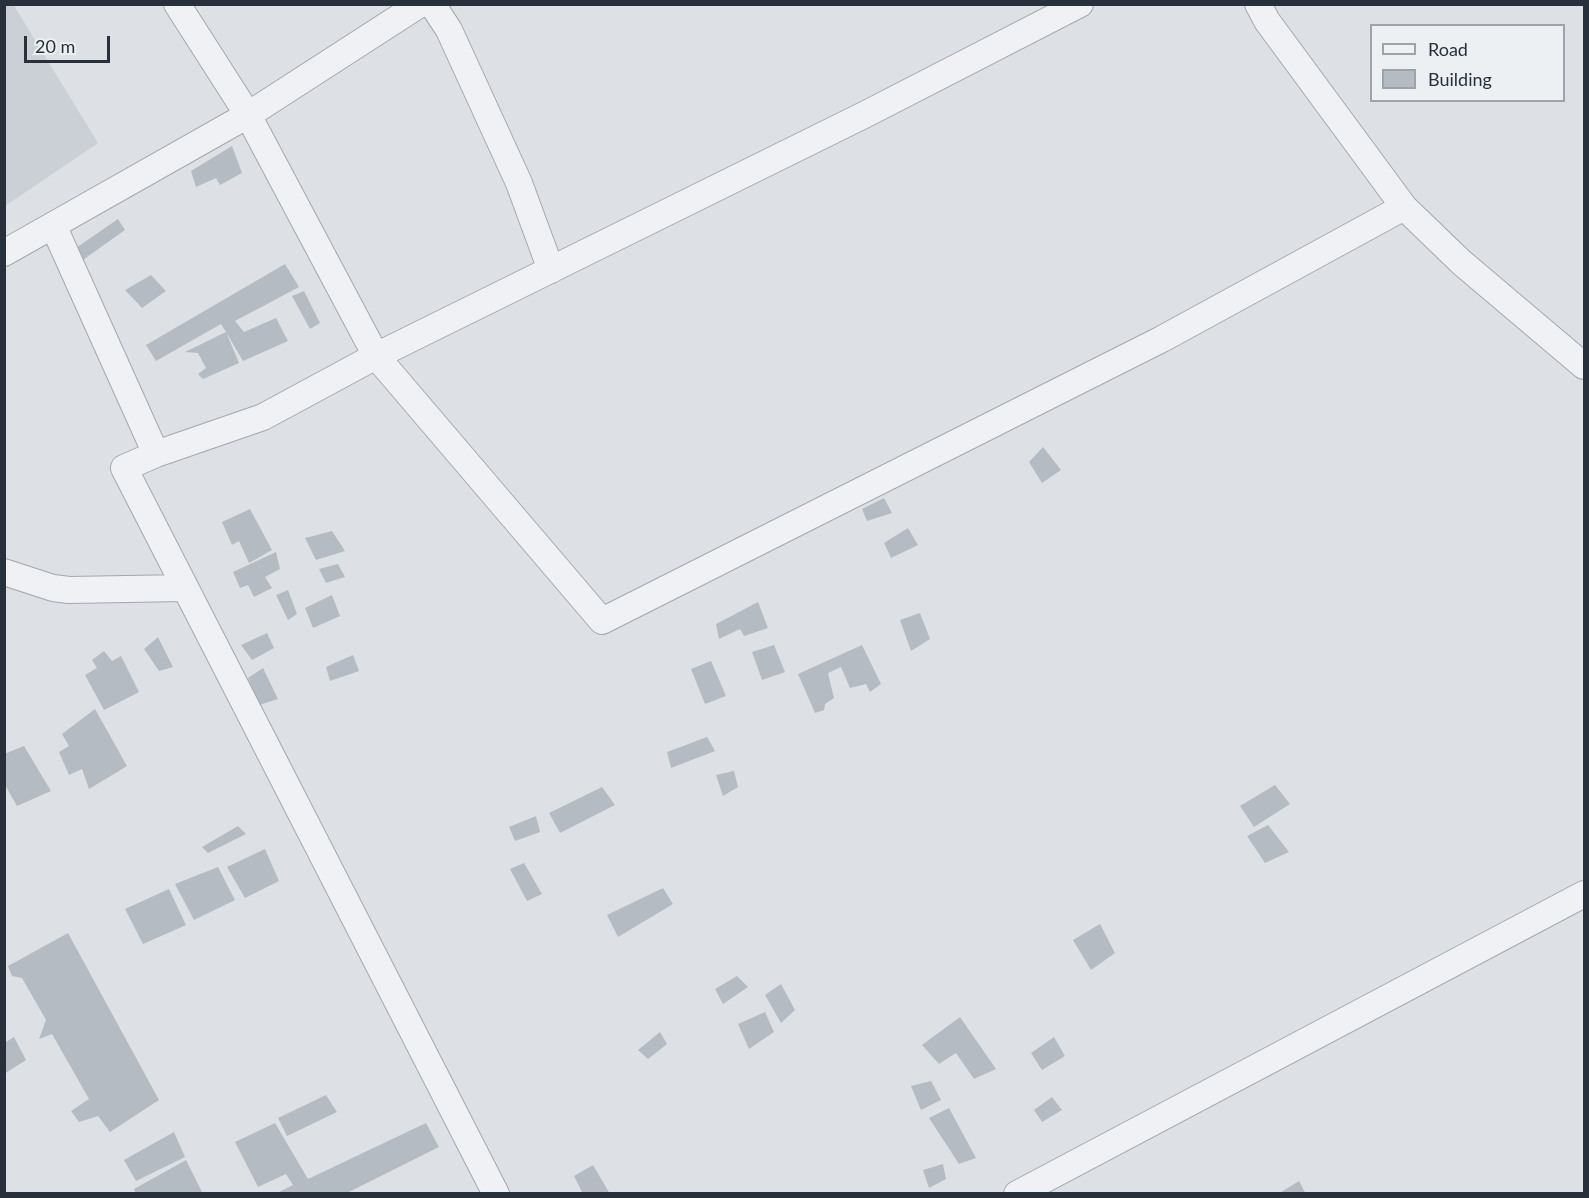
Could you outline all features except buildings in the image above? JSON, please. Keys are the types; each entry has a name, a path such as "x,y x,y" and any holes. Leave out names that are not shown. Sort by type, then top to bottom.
{"street":[{"path":"177,4 248,115 376,356 602,621 1162,339 1404,207"},
{"path":"4,253 248,115 420,4"},
{"path":"432,4 449,30 519,183 551,270"},
{"path":"496,1194 124,468 156,454 263,417 376,356 866,114 1080,4"},
{"path":"1258,4 1267,21 1404,207 1461,262 1584,366"},
{"path":"53,225 156,454"},
{"path":"4,572 54,588 69,590 184,588"},
{"path":"1017,1194 1584,894"}],"shaded area":[{"path":"13,4 98,143 5,206 4,5"}]}
